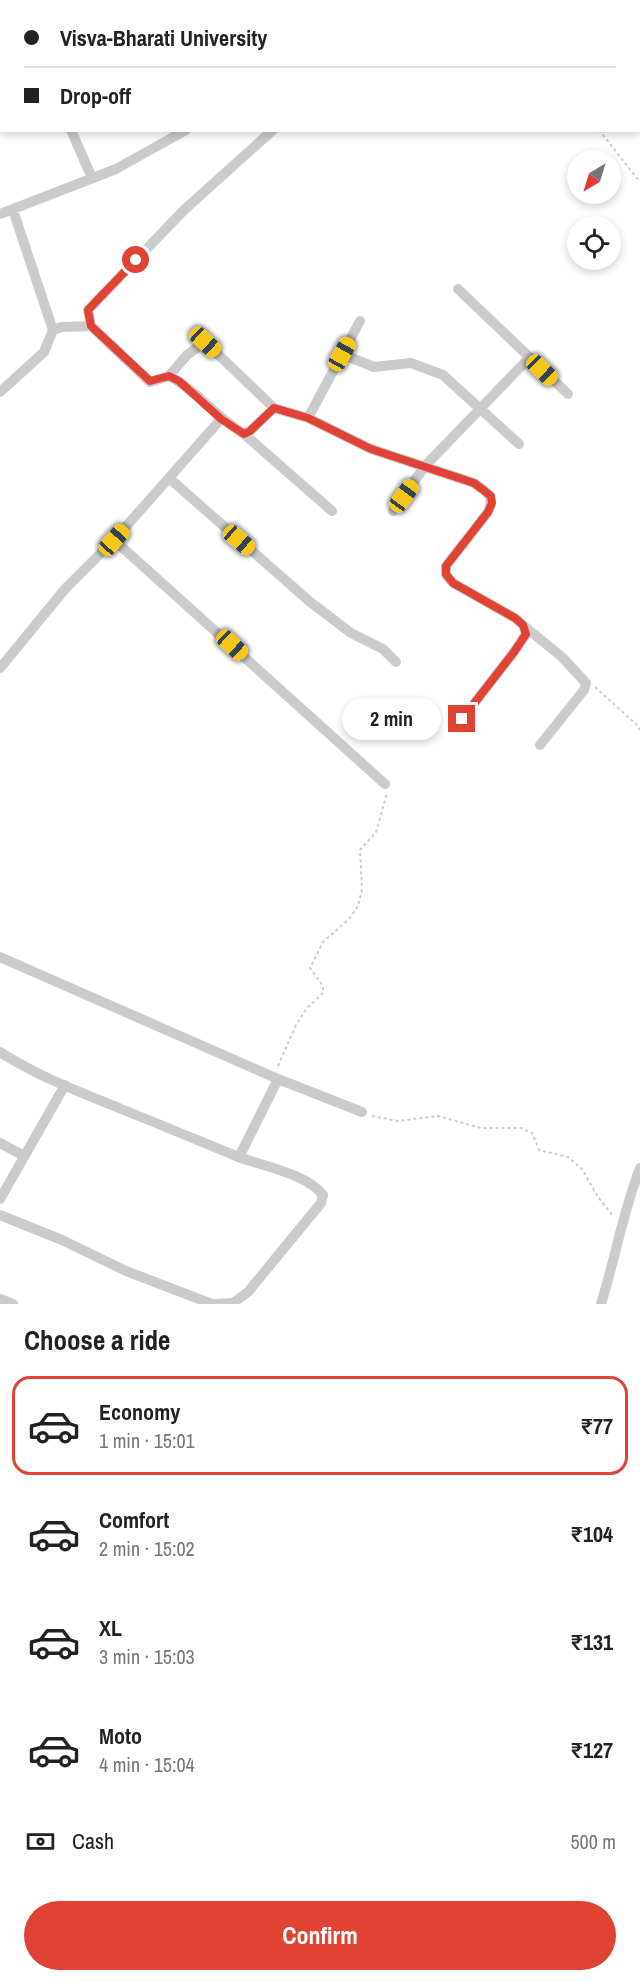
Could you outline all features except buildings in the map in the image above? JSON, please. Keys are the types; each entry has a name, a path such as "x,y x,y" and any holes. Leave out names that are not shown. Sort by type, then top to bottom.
{"street":[{"path":"72,132 92,178"},
{"path":"0,214 116,169 182,132"},
{"path":"271,132 184,210 88,310 91,326 150,381 169,376 187,355 205,342 274,408 308,418 371,449 474,483 491,496 492,503 488,512 446,566 446,574 453,583 523,625 562,657 586,683 584,690 540,745"},
{"path":"0,392 44,351 52,330 13,210"},
{"path":"458,289 568,394"},
{"path":"308,418 360,321"},
{"path":"52,330 62,327 91,326"},
{"path":"342,354 374,367 411,363 433,370 455,383 519,444"},
{"path":"393,511 425,466 530,357"},
{"path":"169,376 179,381 221,419 244,434 332,511"},
{"path":"244,434 274,408"},
{"path":"0,668 66,589 114,540 221,419"},
{"path":"169,478 309,602 351,633 383,649 396,662"},
{"path":"114,540 386,784"},
{"path":"462,719 523,640 526,634 523,625"},
{"path":"0,957 275,1078 362,1112"},
{"path":"0,1052 65,1085 239,1157 303,1179 318,1188 323,1195 321,1203 248,1292 233,1303 216,1304"},
{"path":"239,1157 275,1078"},
{"path":"0,1199 65,1085"},
{"path":"0,1143 24,1156"},
{"path":"601,1304 640,1168"},
{"path":"0,1215 62,1240 126,1271 212,1304"},
{"path":"0,1299 13,1304"}],"path":[{"path":"602,132 640,182"},
{"path":"586,683 600,691 640,730"},
{"path":"275,1078 296,1025 307,1008 323,993 323,986 310,968 321,945 349,919 358,906 362,890 360,850 375,832 387,794 386,784"},
{"path":"362,1112 378,1118 398,1121 438,1116 481,1128 505,1126 527,1129 532,1133 539,1150 568,1157 582,1169 598,1197 622,1228"}],"route":[{"path":"136,260 88,310 91,326 150,381 156,382 169,376 179,381 225,423 244,434 274,408 283,410 308,418 371,449 474,483 491,496 492,503 488,512 446,566 446,574 453,583 491,607 515,618 523,625 526,634 462,719"}]}
